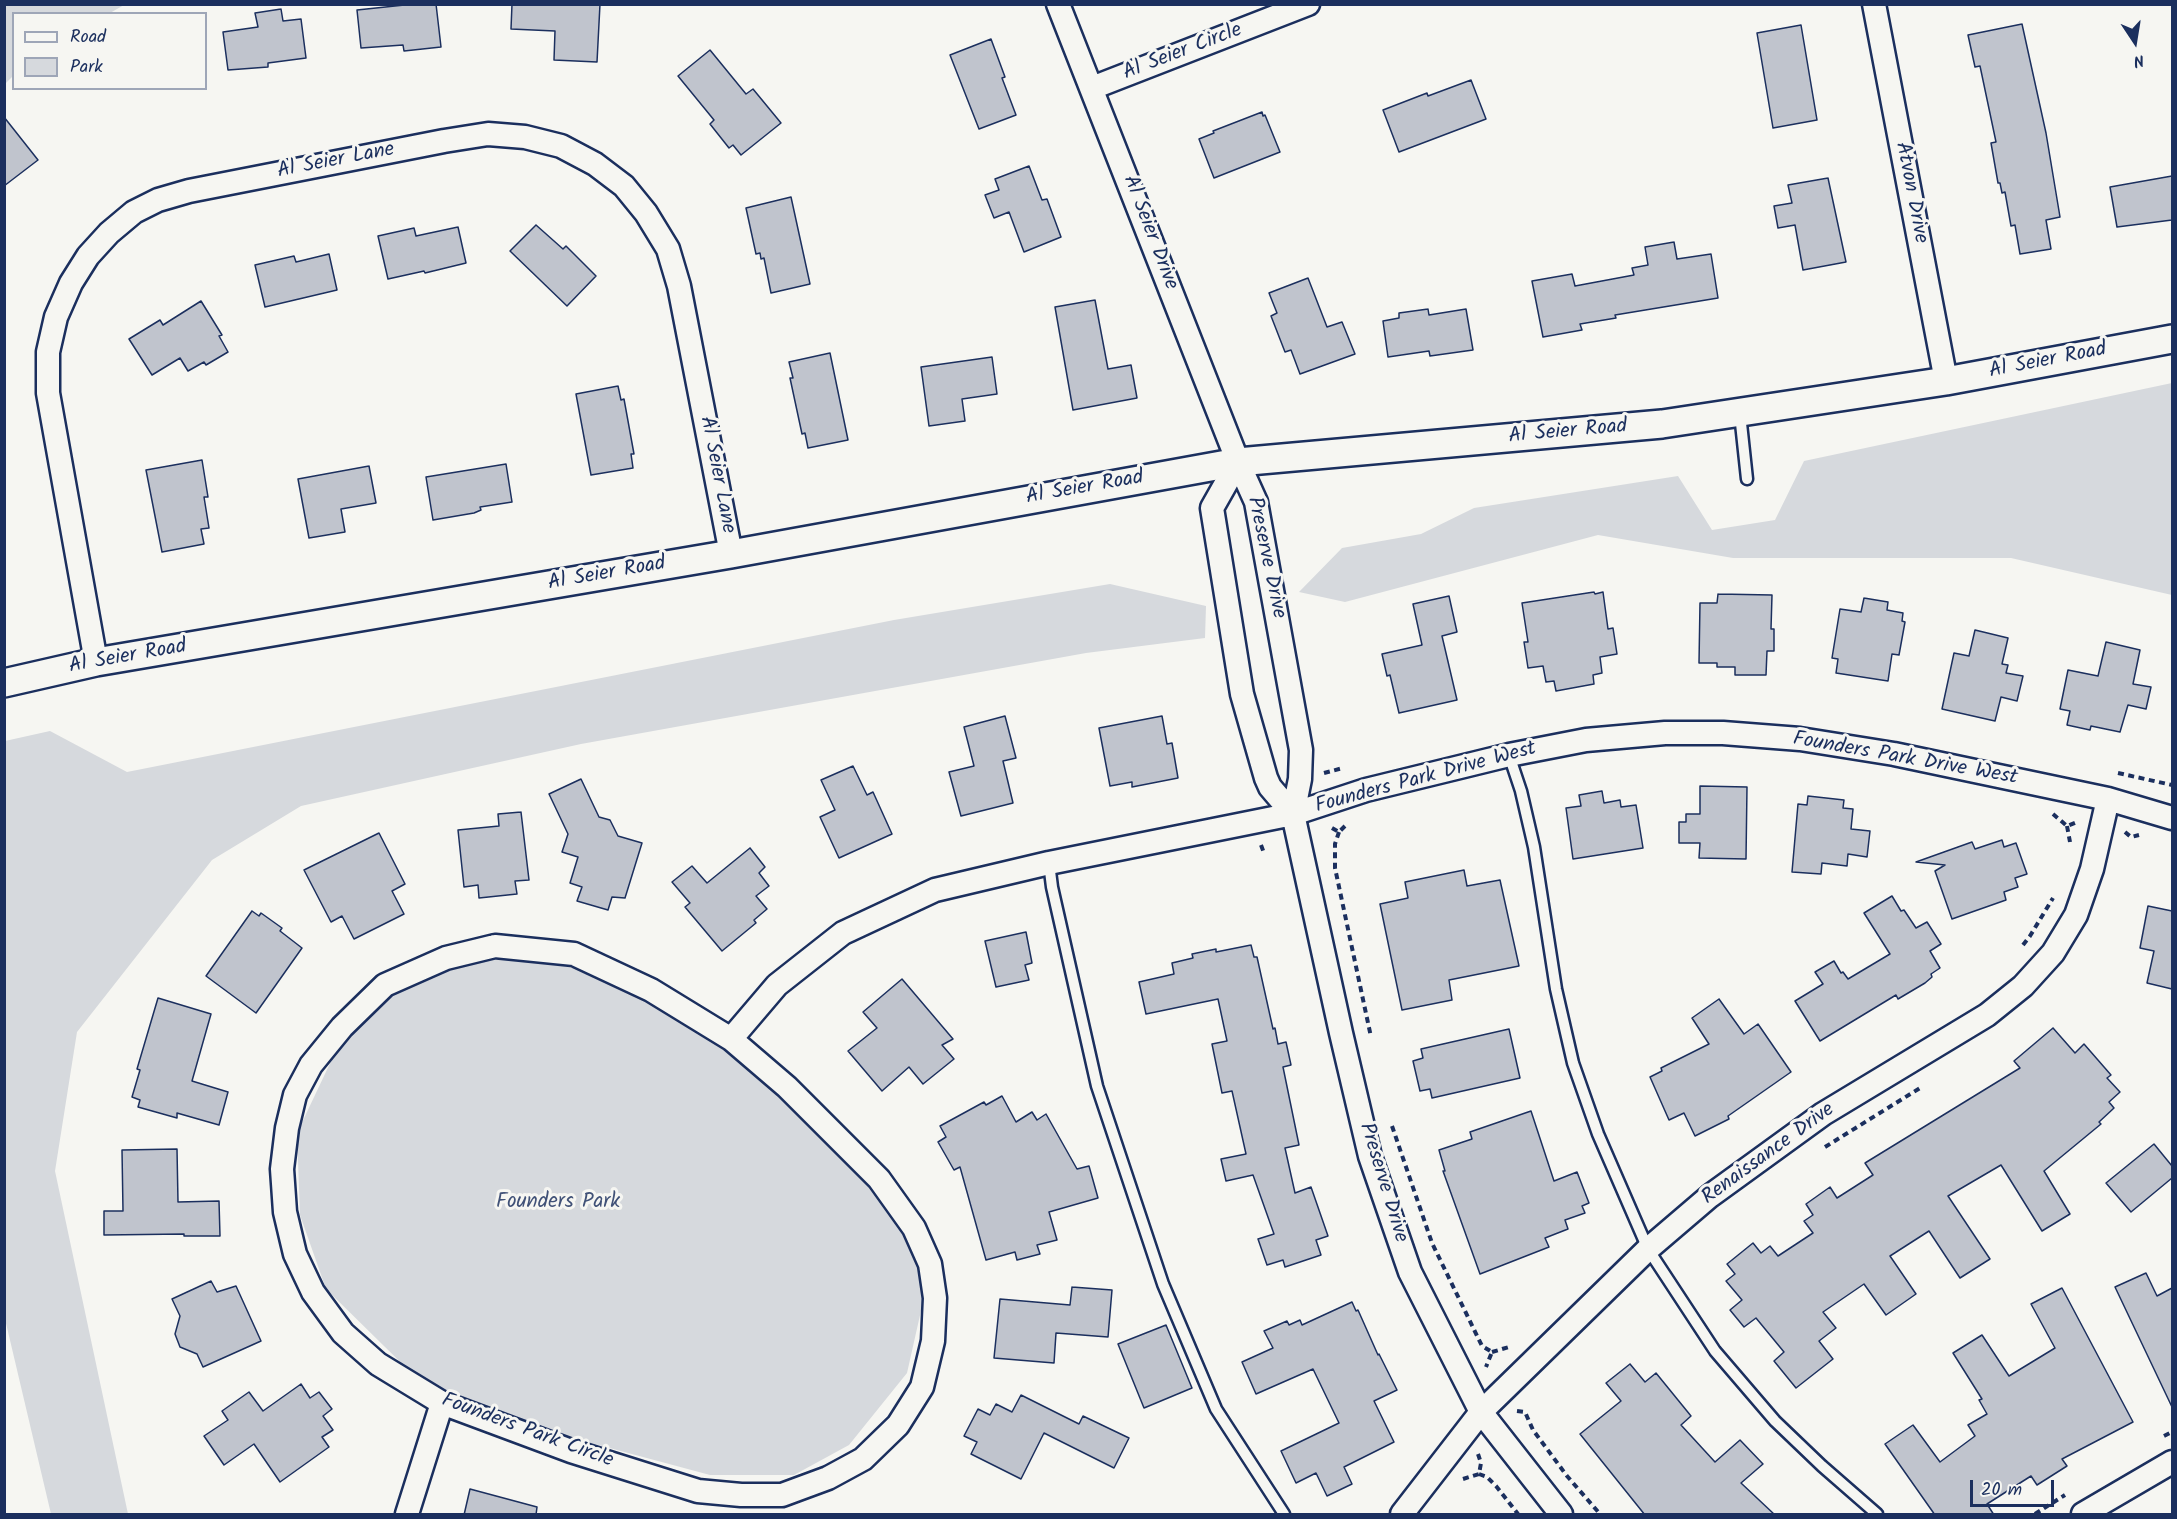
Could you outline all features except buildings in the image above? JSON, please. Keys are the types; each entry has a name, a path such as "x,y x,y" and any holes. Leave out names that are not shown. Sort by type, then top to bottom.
{"street":[{"name":"Al Seier Drive","path":"1058,4 1238,462"},
{"name":"Al Seier Circle","path":"1092,88 1308,4"},
{"name":"Atvon Drive","path":"1875,4 1946,381"},
{"name":"Al Seier Lane","path":"96,662 48,393 48,352 56,316 71,283 88,256 109,233 134,212 158,200 189,191 455,139 488,134 525,137 561,146 595,164 624,186 646,213 668,249 679,286 731,554"},
{"name":"Al Seier Road","path":"4,683 96,662 731,554 1238,462 1662,424 1946,381 2172,339"},
{"name":"Preserve Drive","path":"1238,462 1212,508 1242,694 1266,778 1295,823"},
{"name":"Preserve Drive","path":"1238,462 1256,502 1301,750 1295,823 1370,1156 1410,1272 1481,1412 1561,1515"},
{"name":"Founders Park Drive West","path":"731,1039 777,985 843,933 935,890 1050,863 1295,823 1366,790 1509,755 1586,740 1665,733 1800,739 1894,754 2108,799 2172,818"},
{"name":"Renaissance Drive","path":"1402,1515 1481,1412 1648,1249 1710,1196 1823,1114 1987,1015 2023,986 2053,953 2076,915 2092,868 2108,799"},
{"name":"Founders Park Circle","path":"495,946 574,954 651,990 731,1039 787,1087 879,1179 914,1228 930,1264 935,1298 933,1341 922,1387 898,1425 863,1459 828,1478 782,1495 741,1495 698,1491 570,1451 442,1403 378,1364 343,1333 313,1292 295,1254 285,1212 282,1169 287,1128 295,1095 311,1065 342,1028 385,985 446,958 495,946"},
{"path":"407,1515 442,1403"},
{"path":"2083,1515 2172,1462"}],"lane":[{"path":"1739,412 1747,479"},
{"path":"1509,755 1521,791 1534,847 1556,989 1573,1063 1598,1134 1648,1249 1715,1351 1775,1421 1877,1515"},
{"path":"1050,863 1052,887 1097,1086 1163,1284 1215,1409 1284,1515"}],"path":[{"path":"2043,812 2054,814 2067,826 2075,822 2102,825 2124,831 2131,837 2146,836"},
{"path":"1357,820 1347,824 1339,832 1335,844 1335,868 1372,1043"},
{"path":"1261,844 1295,823 1325,824 1339,832"},
{"path":"1820,1150 1929,1082"},
{"path":"1390,1121 1432,1243 1482,1346 1492,1352 1484,1372 1512,1410 1525,1412"},
{"path":"1527,1405 1525,1412 1533,1430 1600,1515"},
{"path":"1479,1474 1487,1477 1496,1486 1518,1515"}],"green space":[{"path":"5,4 124,4 112,12 12,12 12,77 5,84"},
{"path":"2172,383 2172,595 2011,558 1733,558 1598,535 1345,602 1299,592 1342,548 1421,534 1474,508 1678,476 1712,530 1775,520 1804,461"},
{"path":"1110,584 1206,606 1205,638 1086,653 581,744 301,806 212,860 77,1032 55,1171 128,1514 51,1514 5,1319 5,741 50,731 127,772 894,620"},
{"name":"Founders Park","path":"490,949 572,959 733,1040 902,1216 925,1293 907,1373 849,1445 794,1475 710,1475 442,1403 326,1289 300,1215 297,1133 342,1038 404,986"}]}
